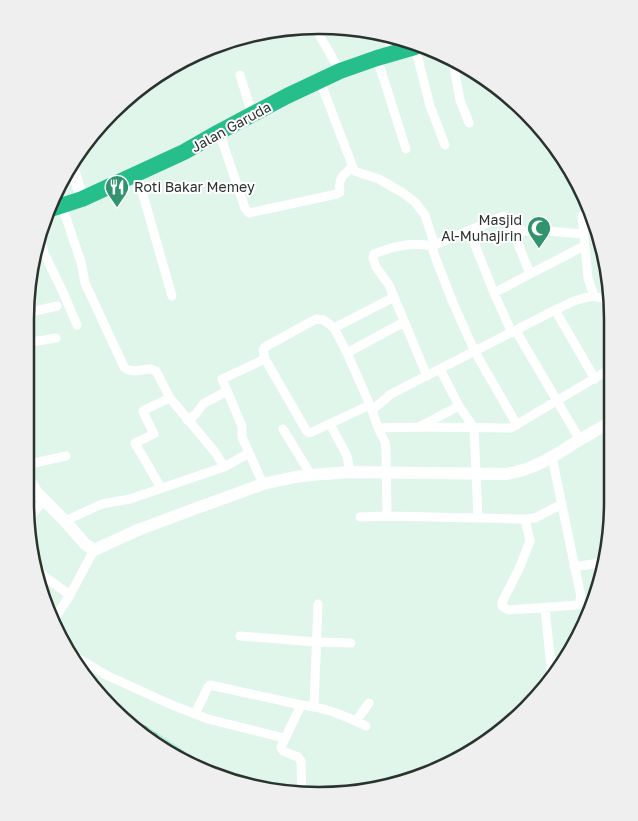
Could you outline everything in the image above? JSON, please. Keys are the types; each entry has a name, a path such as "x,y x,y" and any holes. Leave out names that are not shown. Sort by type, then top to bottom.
{"highway":[{"name":"Jalan Garuda","path":"56,208 82,199 184,152 252,114 340,71 410,49"}],"street":[{"path":"319,34 340,71"},
{"path":"388,42 384,56 406,149"},
{"path":"416,51 430,106 446,145"},
{"path":"454,68 460,100 469,123"},
{"path":"240,76 252,114"},
{"path":"320,81 352,168 357,172 379,179 403,193 415,202 425,215 433,240 432,246 453,303 475,352 517,425"},
{"path":"219,132 245,208 249,213 337,194 342,175 352,168"},
{"path":"74,173 82,199"},
{"path":"137,174 172,296"},
{"path":"55,209 81,262 85,283 124,367 134,371 153,369 156,371 170,398 215,452 224,467"},
{"path":"427,376 394,297 386,280 376,267 373,258 374,254 404,244 432,246 503,216 513,231 530,274"},
{"path":"582,216 588,278 594,296"},
{"path":"469,230 494,293 514,332 580,440"},
{"path":"513,231 583,234"},
{"path":"494,293 584,246"},
{"path":"43,247 77,325"},
{"path":"387,516 386,445 378,428 371,408 348,353 334,328 324,320 316,318 265,347 263,350 265,360 307,432 312,432 371,408 388,396 555,310 580,299 594,296 604,298"},
{"path":"334,328 394,297"},
{"path":"34,312 57,306"},
{"path":"555,310 595,379"},
{"path":"348,353 404,322"},
{"path":"34,342 56,338"},
{"path":"263,484 242,438 242,426 222,381 224,378 265,360"},
{"path":"440,369 459,406 474,428 478,518"},
{"path":"378,428 508,428 517,425 604,373"},
{"path":"187,420 196,414 203,404 227,391"},
{"path":"161,488 136,444 154,434 143,411 170,398"},
{"path":"420,427 459,406"},
{"path":"330,424 347,456 350,472"},
{"path":"57,615 94,550 138,530 263,484 311,475 350,472 514,473 536,466 604,426"},
{"path":"283,428 311,475"},
{"path":"65,521 102,504 130,499 224,467 249,453"},
{"path":"34,463 66,456"},
{"path":"525,519 530,541 519,569 502,602 502,606 508,610 577,605 581,597 552,457"},
{"path":"34,488 85,544 94,550"},
{"path":"34,499 40,496"},
{"path":"34,508 40,496"},
{"path":"360,517 525,519 535,518 562,504"},
{"path":"574,567 598,563"},
{"path":"43,575 70,595"},
{"path":"314,706 318,604"},
{"path":"545,608 551,667"},
{"path":"240,636 351,643"},
{"path":"83,661 106,675 208,719 284,738"},
{"path":"195,714 210,685 301,705 314,706 338,713 366,726"},
{"path":"356,721 369,702"},
{"path":"301,705 281,747 283,751 298,757 302,761 302,787"}],"green space":[{"path":"138,722 148,727 186,752 186,754 176,749"}],"place":[{"name":"Roti Bakar Memey","path":"117,208"},
{"name":"Masjid Al-Muhajirin","path":"539,249"}]}
